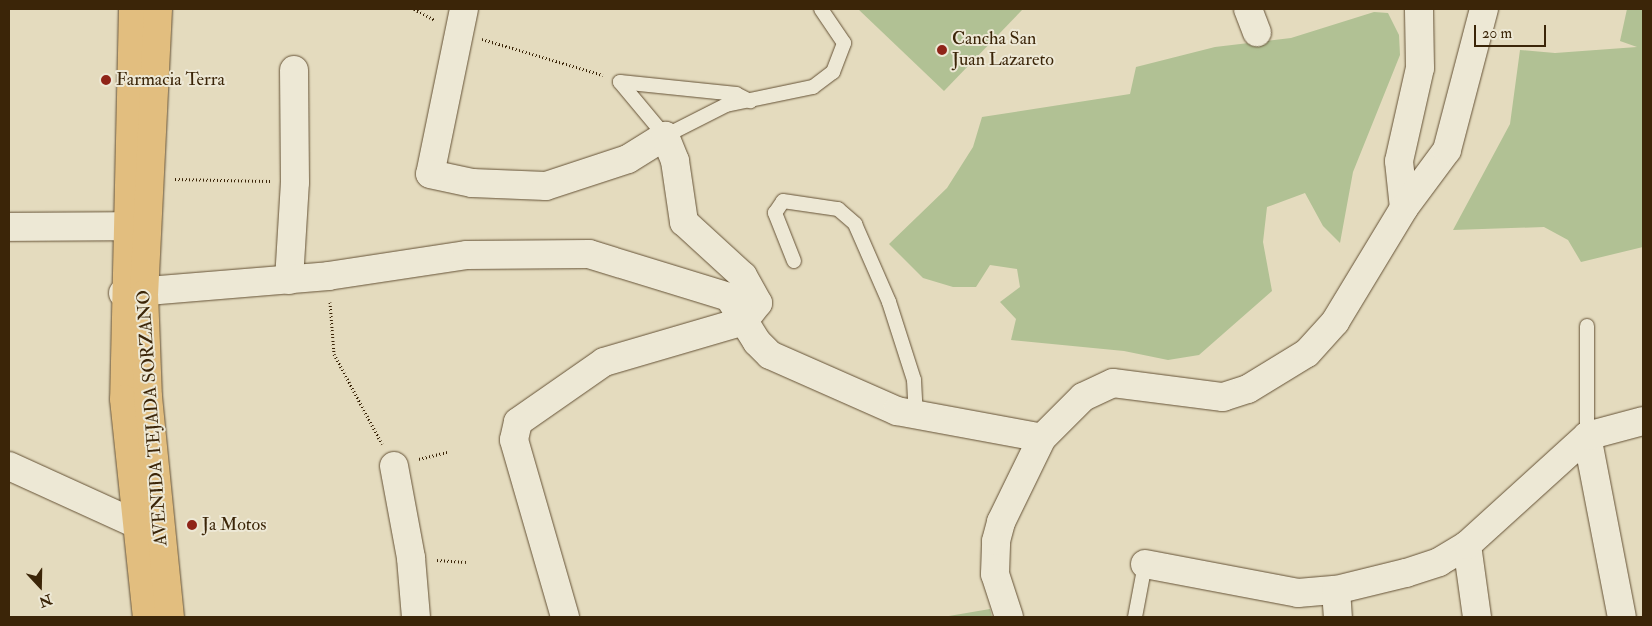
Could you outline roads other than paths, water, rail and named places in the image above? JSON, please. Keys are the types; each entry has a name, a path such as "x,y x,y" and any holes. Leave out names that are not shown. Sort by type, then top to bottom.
{"main road":[{"name":"AVENIDA TEJADA SORZANO","path":"133,9 133,294 124,399 134,524 154,616"},
{"name":"AVENIDA TEJADA SORZANO","path":"134,225 146,178 158,9"},
{"name":"AVENIDA TEJADA SORZANO","path":"133,294 161,536 154,616"}],"street":[{"path":"1404,208 1399,161 1420,68 1419,9"},
{"path":"1009,617 995,574 996,541 1001,522 1042,438 1083,397 1113,383 1223,397 1284,369 1307,352 1335,322 1404,208 1447,150 1484,9"},
{"path":"462,21 430,174 472,183 546,186 628,159 665,136 675,161 684,222 753,289 758,303 744,321 604,362 518,422 514,440 565,617"},
{"path":"289,280 295,182 294,70"},
{"path":"9,226 134,225"},
{"path":"133,294 328,276 467,255 589,254 729,297 744,321 770,355 897,411 916,413 1042,438"},
{"path":"1145,564 1298,594 1336,590 1439,562 1467,545 1587,436 1643,421"},
{"path":"1587,436 1622,617"},
{"path":"9,466 161,536"},
{"path":"394,466 411,558 416,617"},
{"path":"1467,545 1477,617"},
{"path":"1336,590 1338,617"}],"lane":[{"path":"750,101 736,94 620,82 665,136 703,115 750,101 813,86 834,72 844,43 821,9"},
{"path":"794,261 775,213 784,201 838,210 855,224 889,302 914,380 916,413"},
{"path":"1587,326 1587,436"},
{"path":"1135,617 1145,564"}],"place":[{"name":"Cancha San Juan Lazareto","path":"942,50"},
{"name":"Farmacia Terra","path":"106,80"},
{"name":"Ja Motos","path":"192,525"}]}
